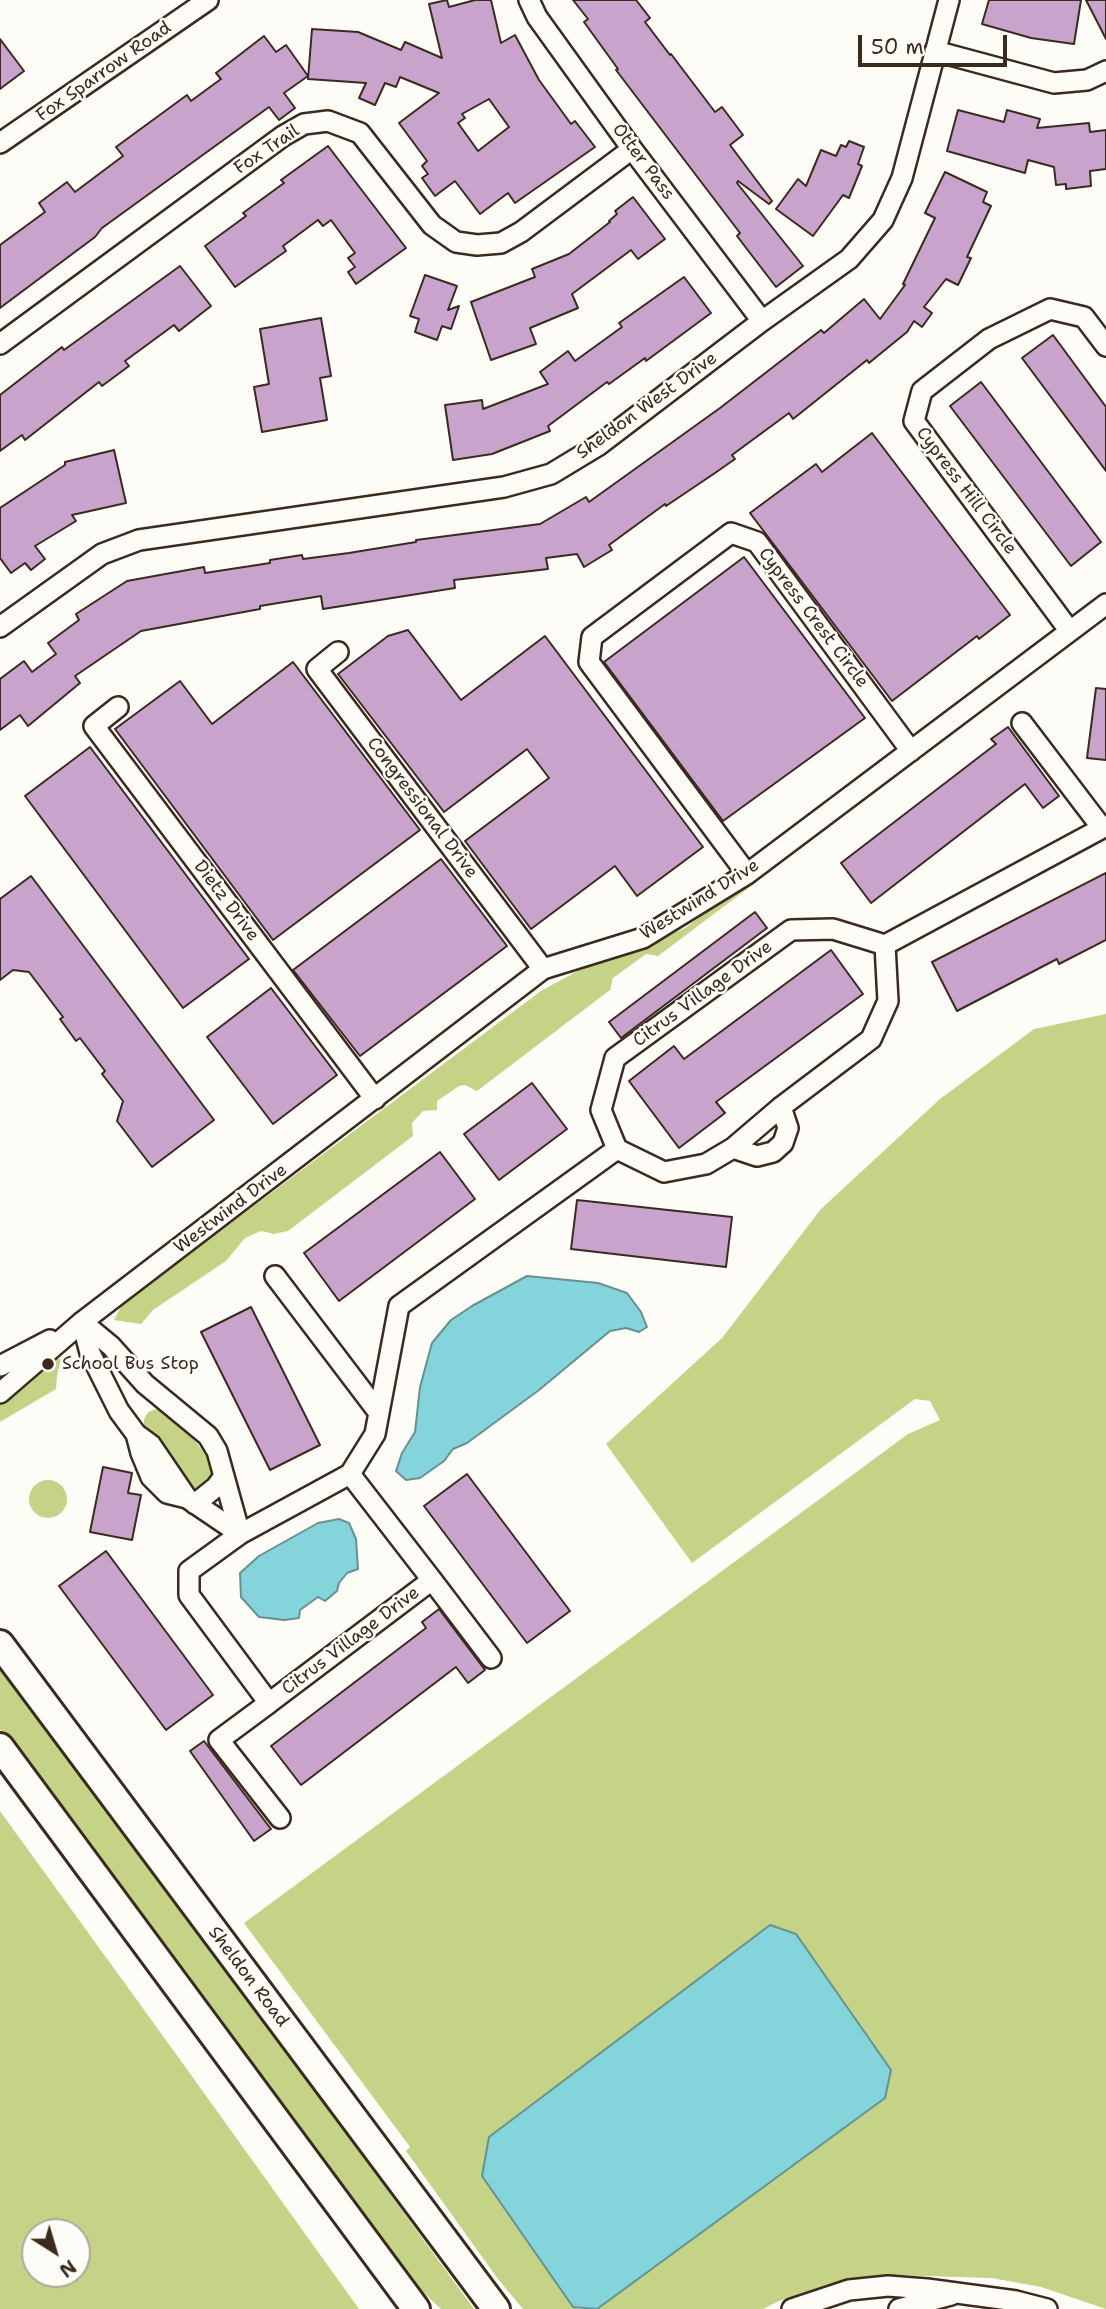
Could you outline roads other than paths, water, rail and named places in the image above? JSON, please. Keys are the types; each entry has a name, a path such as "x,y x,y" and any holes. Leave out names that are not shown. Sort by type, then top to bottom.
{"main road":[{"name":"Sheldon Road","path":"0,1644 496,2309"},
{"path":"0,1747 416,2309"}],"street":[{"name":"Fox Sparrow Road","path":"0,143 208,0"},
{"name":"Otter Pass","path":"529,0 537,17 632,149 762,321"},
{"name":"Sheldon West Drive","path":"0,627 102,554 139,540 504,487 551,474 599,445 762,321 849,259 883,220 902,178 949,0"},
{"path":"935,51 1054,83 1087,80 1106,71"},
{"name":"Fox Trail","path":"0,344 283,136 304,124 328,121 360,133 432,225 456,242 477,245 501,243 521,232 632,149"},
{"name":"Cypress Hill Circle","path":"1069,630 914,422 922,391 989,339 1051,309 1084,317 1106,346"},
{"name":"Cypress Crest Circle","path":"747,874 589,662 592,637 731,533 757,542 911,751"},
{"name":"Westwind Drive","path":"0,1393 82,1322 543,969 643,938 747,874 1106,604"},
{"name":"Congressional Drive","path":"338,652 317,669 543,969"},
{"name":"Dietz Drive","path":"118,707 94,726 375,1099"},
{"path":"617,1149 664,1172 706,1164 733,1148 781,1107 870,1039 888,1000 885,945 1104,827 1022,723"},
{"name":"Citrus Village Drive","path":"269,1703 189,1595 189,1571 240,1534 350,1474 375,1434 400,1306 617,1149 601,1110 615,1058 791,930 833,929 885,945"},
{"path":"733,1148 757,1156 773,1152 783,1143 788,1128 781,1107"},
{"path":"275,1276 379,1413"},
{"path":"82,1322 90,1353 119,1411 136,1434 151,1477 167,1493 191,1501 240,1534"},
{"path":"82,1322 111,1346 145,1384 208,1436 217,1451 240,1534"},
{"name":"Westwind Drive","path":"0,1366 82,1322"},
{"name":"Citrus Village Drive","path":"350,1474 491,1658"},
{"path":"191,1501 208,1494 225,1476"},
{"name":"Citrus Village Drive","path":"280,1818 219,1740 432,1580"},
{"path":"792,2309 849,2290 888,2286 1016,2301 1047,2309"},
{"path":"899,2309 955,2294"}],"water":[{"path":"527,1276 598,1283 627,1293 641,1312 647,1327 639,1332 626,1328 610,1331 539,1390 467,1443 453,1449 444,1461 420,1478 406,1480 396,1471 402,1453 415,1432 420,1387 432,1343 451,1320"},
{"path":"339,1519 349,1523 356,1539 358,1569 347,1573 339,1583 337,1591 325,1601 318,1597 300,1610 299,1618 284,1620 259,1617 241,1597 240,1573 259,1556 318,1523"},
{"path":"770,1925 796,1934 891,2070 885,2098 597,2309 573,2307 482,2176 489,2137"}],"place":[{"name":"School Bus Stop","path":"48,1364"}]}
